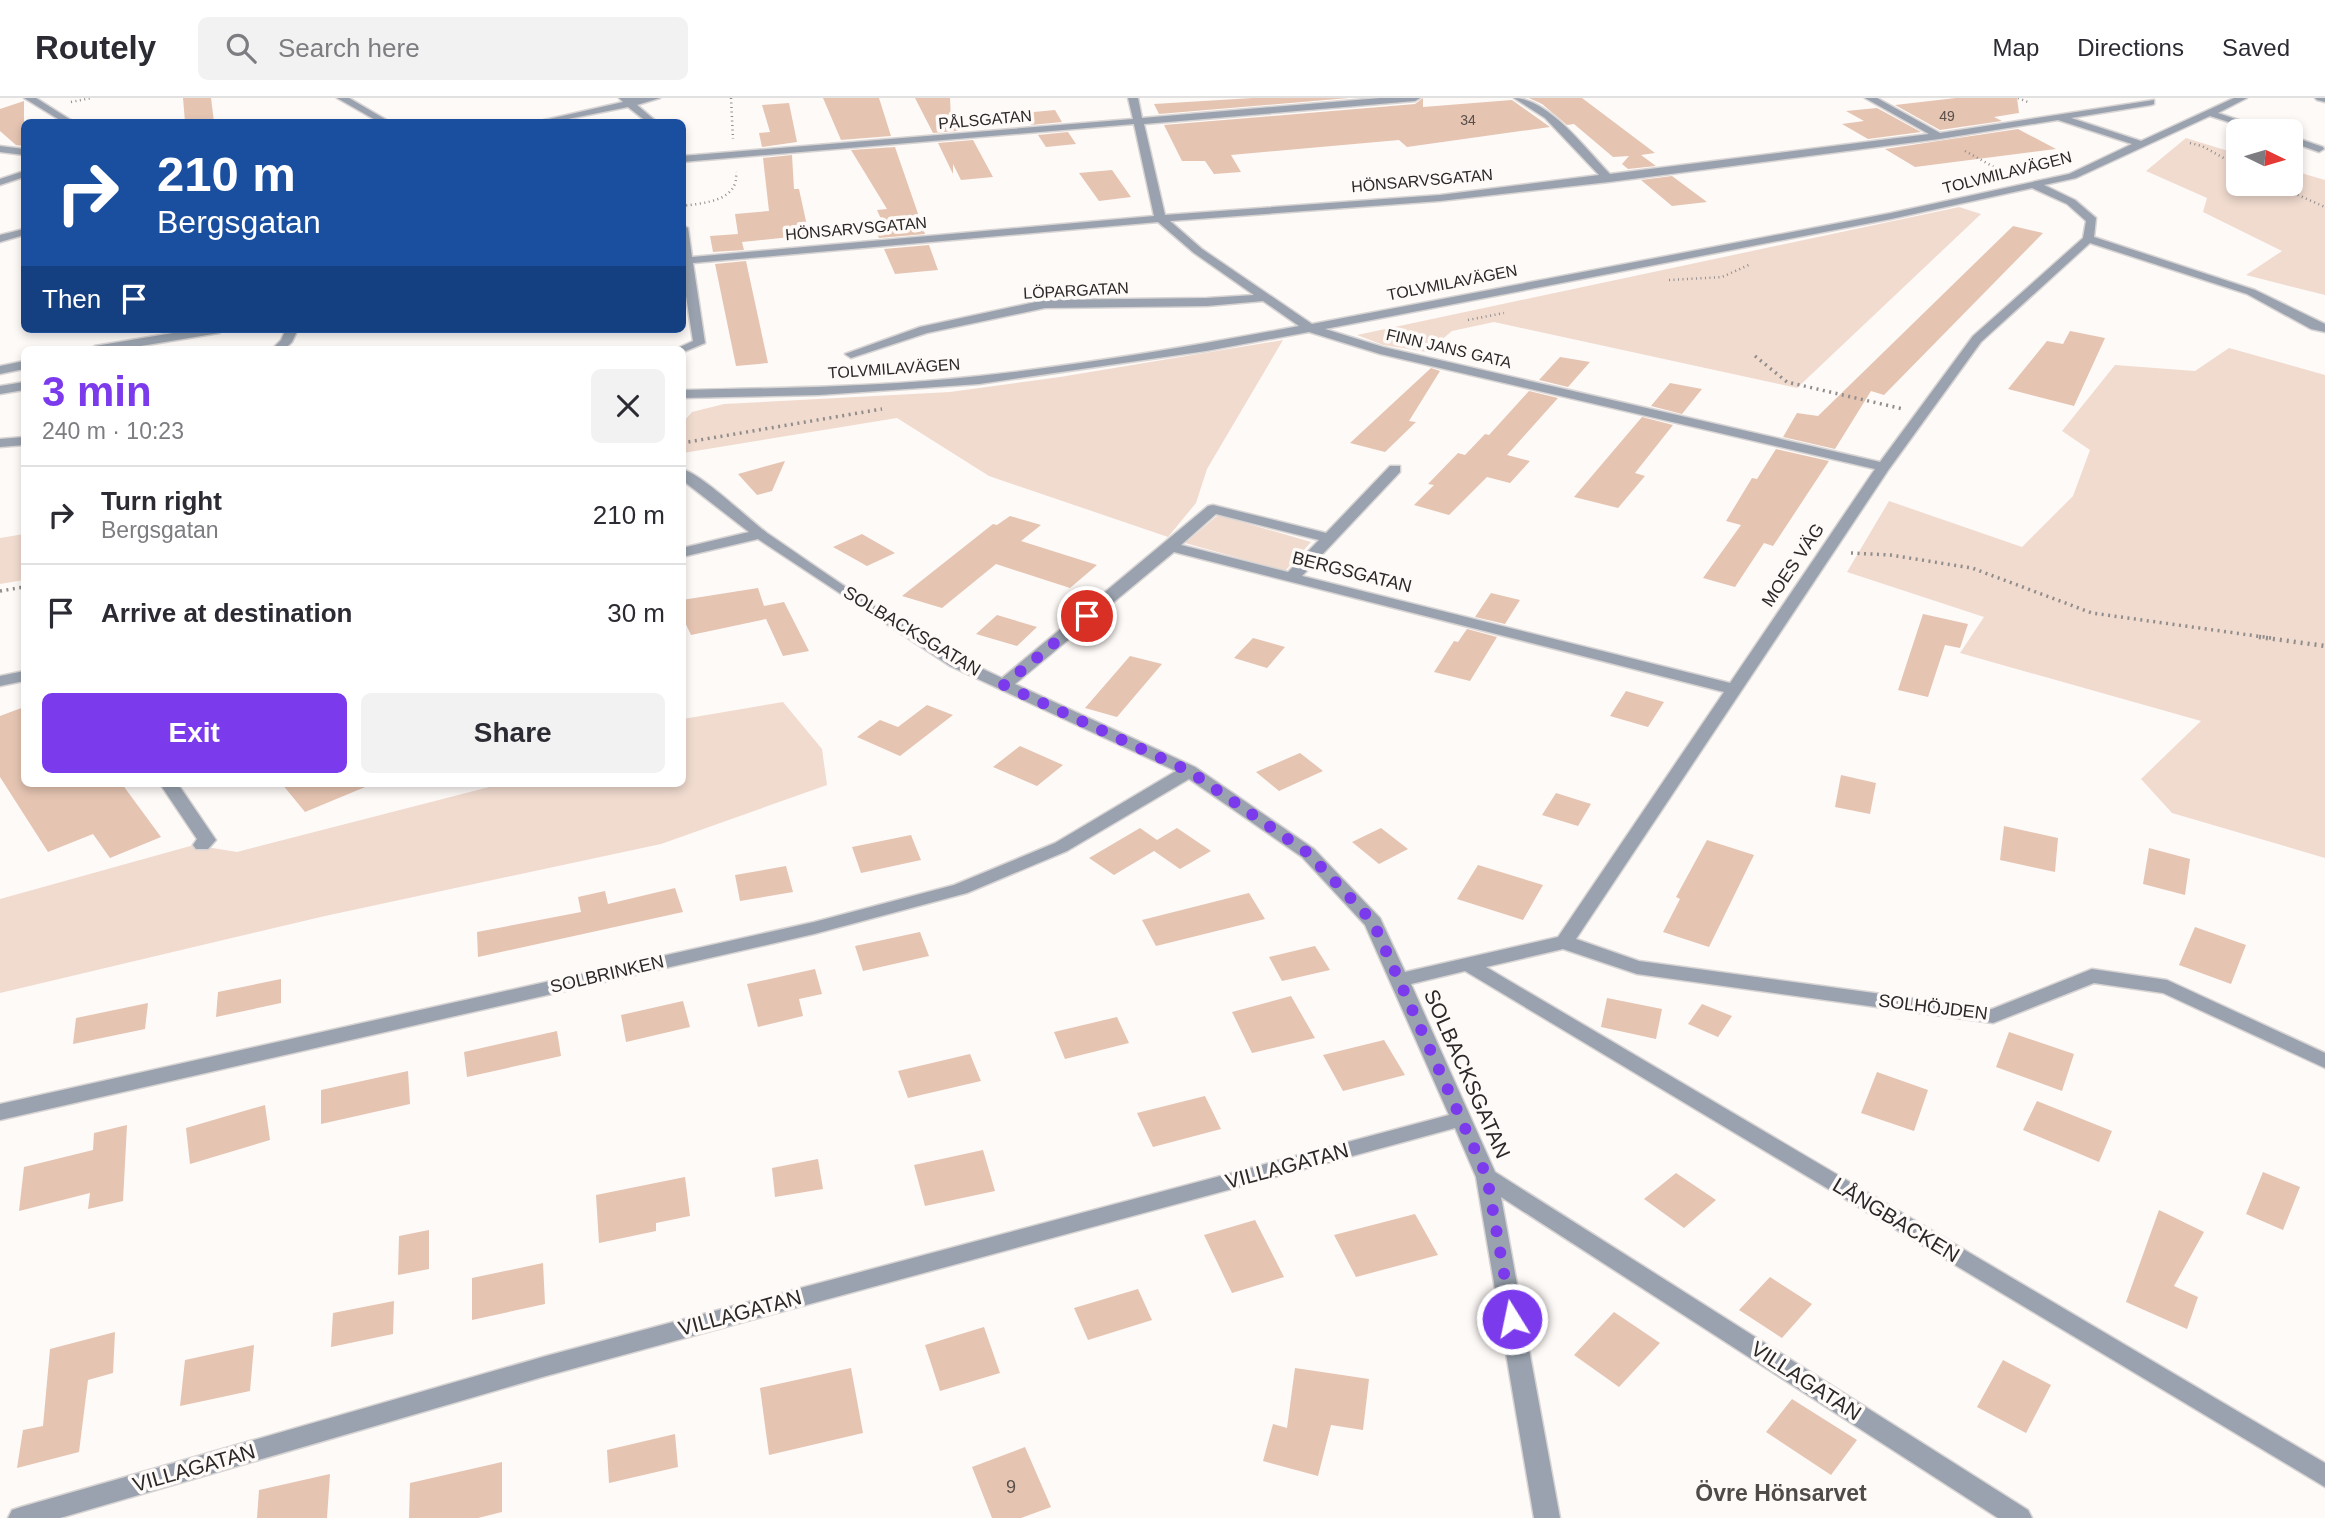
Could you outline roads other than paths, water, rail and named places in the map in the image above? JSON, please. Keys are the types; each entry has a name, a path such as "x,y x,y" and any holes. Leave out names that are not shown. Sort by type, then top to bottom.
{"street":[{"path":"29,98 64,119"},
{"path":"342,98 380,119"},
{"path":"553,119 628,100 655,98"},
{"path":"1133,98 1160,218"},
{"name":"PÅLSGATAN","path":"686,159 1415,98"},
{"path":"1520,98 1548,116 1609,179"},
{"path":"1870,98 1939,136"},
{"name":"HÖNSARVSGATAN","path":"686,261 1160,218 1440,198 1939,136 2151,102 2143,98"},
{"name":"TOLVMILAVÄGEN","path":"686,394 819,391 979,380 1206,347 1310,328 1891,216 2072,177 2242,98"},
{"path":"628,100 649,119"},
{"path":"2209,113 2228,119"},
{"path":"2059,117 2141,144"},
{"path":"2303,143 2319,149"},
{"path":"0,149 21,152"},
{"path":"0,182 21,175"},
{"path":"2031,186 2071,202 2092,220 2088,239 2251,292 2315,326 2325,328"},
{"name":"FINN JANS GATA","path":"1160,218 1198,251 1310,328 1380,350 1882,467"},
{"path":"0,239 21,233"},
{"name":"MOES VÄG","path":"1564,942 1882,467 1977,339 2088,239"},
{"path":"686,272 699,343 686,347"},
{"name":"LÖPARGATAN","path":"851,354 924,330 1045,304 1207,302 1267,297"},
{"path":"119,346 195,333"},
{"path":"0,370 21,366"},
{"path":"0,390 21,386"},
{"path":"0,443 21,441"},
{"path":"1292,577 1395,469"},
{"name":"SOLBACKSGATAN","path":"686,476 760,534 956,663 1189,771 1308,853 1373,922 1487,1177 1548,1518"},
{"path":"1004,685 1213,509 1328,538"},
{"path":"686,552 760,534"},
{"name":"BERGSGATAN","path":"1171,547 1733,689"},
{"path":"0,681 21,677"},
{"name":"SOLBRINKEN","path":"0,1112 801,931 960,889 1061,848 1189,771"},
{"path":"171,787 207,840 202,845"},
{"name":"SOLBACKSGATAN","path":"1400,980 1564,942"},
{"name":"SOLHÖJDEN","path":"1564,942 1637,967 1993,1016 2092,976 2167,986 2325,1061"},
{"name":"LÅNGBACKEN","path":"1467,964 2325,1476"},
{"name":"VILLAGATAN","path":"20,1518 546,1366 1461,1119"},
{"name":"VILLAGATAN","path":"1487,1177 2019,1518"}],"district":[{"name":"Övre Hönsarvet","path":"1781,1493"}]}
